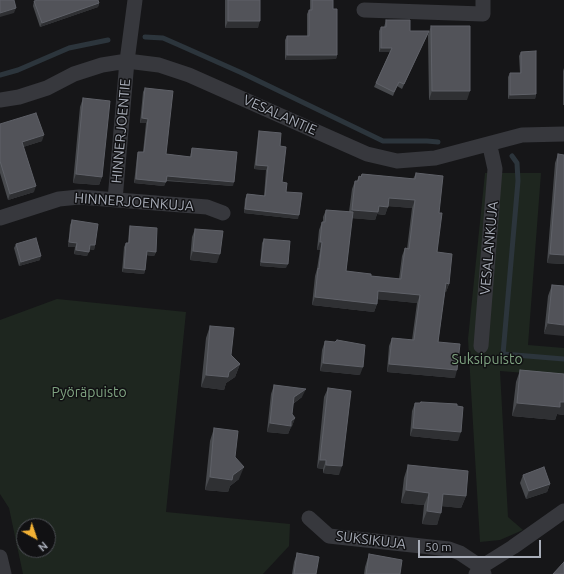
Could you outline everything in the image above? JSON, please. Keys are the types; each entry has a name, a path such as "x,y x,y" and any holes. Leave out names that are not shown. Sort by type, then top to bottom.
{"street":[{"name":"HINNERJOENTIE","path":"115,200 127,61 135,0"},
{"path":"364,10 483,7"},
{"name":"VESALANTIE","path":"0,100 19,97 47,88 74,74 102,64 127,61 159,65 190,74 367,154 397,161 435,158 522,135 564,134"},
{"name":"VESALANKUJA","path":"480,346 495,168 491,151"},
{"name":"HINNERJOENKUJA","path":"0,218 59,200 79,197 207,208 223,213"},
{"path":"480,572 564,510"},
{"name":"SUKSIKUJA","path":"310,518 329,536 450,549 460,553 480,572"},
{"path":"0,557 4,574"}],"green space":[{"name":"Suksipuisto","path":"485,173 541,173 528,345 564,348 564,376 500,371 508,517 523,530 500,540 480,542 468,339"},
{"name":"Pyöräpuisto","path":"57,299 186,312 166,512 290,524 289,546 263,574 23,574 20,558 56,558 56,518 16,518 16,541 9,508 0,494 0,320"}],"building":[{"path":"0,0 14,0 16,8 0,13"},
{"path":"98,0 99,3 42,23 34,1"},
{"path":"228,0 260,0 260,21 228,21"},
{"path":"312,0 333,0 333,9 337,9 337,55 287,55 287,36 309,36 309,10 312,10"},
{"path":"386,20 410,20 410,31 429,31 404,84 399,82 394,92 376,83 392,48 381,48 381,27 386,27"},
{"path":"431,26 470,26 470,91 432,91"},
{"path":"536,51 536,94 510,95 510,73 521,73 521,52"},
{"path":"145,88 173,91 166,154 191,157 192,148 237,152 234,182 167,176 166,182 136,179 138,152 144,152 148,119 142,118"},
{"path":"83,98 110,101 102,177 76,174"},
{"path":"36,113 44,135 22,142 36,186 10,194 0,161 0,124"},
{"path":"259,131 281,133 280,146 286,147 282,182 287,183 286,192 302,193 299,215 245,209 247,194 265,196 268,166 256,165"},
{"path":"558,154 564,155 564,255 550,254"},
{"path":"416,173 443,176 439,213 442,213 437,252 452,254 449,284 446,283 438,342 460,344 457,370 389,364 392,338 414,340 420,295 378,291 377,304 315,297 322,242 320,242 322,222 325,222 326,210 353,212 346,271 371,274 371,276 401,279 405,248 409,249 415,200 389,198 388,207 379,206 378,212 352,210 355,181 358,181 359,176 361,177 362,174 415,179"},
{"path":"72,220 98,224 95,245 90,245 89,252 76,250 77,243 69,242"},
{"path":"130,226 157,228 156,252 147,251 145,270 124,268 126,243 129,243"},
{"path":"195,229 223,231 220,254 193,251"},
{"path":"36,238 41,256 21,262 16,244"},
{"path":"264,239 290,241 288,264 261,262"},
{"path":"552,285 564,286 564,325 548,323"},
{"path":"210,326 234,328 231,355 240,364 229,372 228,377 206,375"},
{"path":"337,340 365,345 363,367 323,363 325,341 335,342"},
{"path":"520,370 564,374 564,402 560,402 560,407 517,403"},
{"path":"274,385 306,389 294,397 292,414 295,418 291,421 291,426 270,423"},
{"path":"328,388 351,391 342,466 326,465 326,460 320,460"},
{"path":"415,403 457,404 457,406 463,407 461,432 413,428"},
{"path":"214,428 238,431 235,457 244,467 233,475 232,480 210,477"},
{"path":"408,465 468,471 466,496 443,494 441,513 427,511 429,493 406,490"},
{"path":"544,467 550,484 529,491 523,475"},
{"path":"297,553 319,557 316,574 294,574"},
{"path":"369,554 402,560 400,574 366,574"},
{"path":"564,562 564,574 553,574"}],"waterway":[{"path":"145,37 163,38 242,73 383,141 438,142"},
{"path":"0,75 18,70 69,48 108,40"},
{"path":"512,156 517,163 518,181 503,354 564,359"}]}
